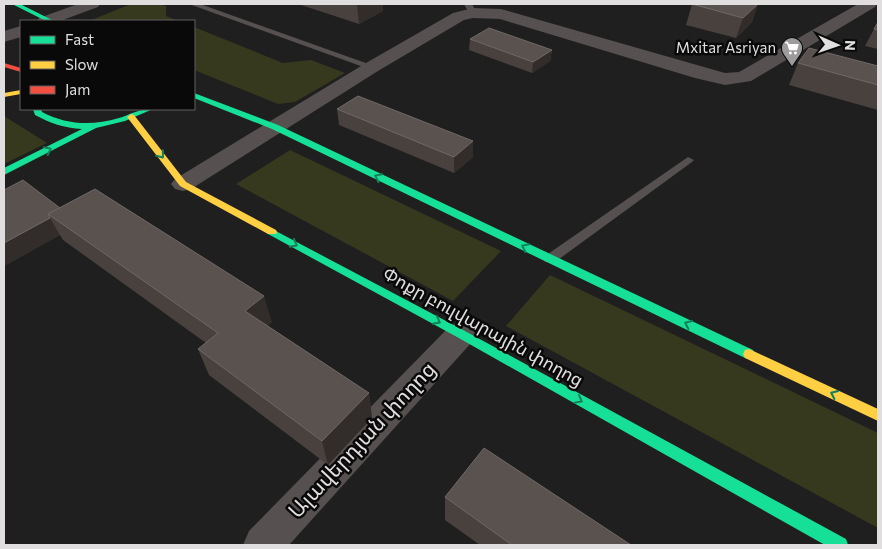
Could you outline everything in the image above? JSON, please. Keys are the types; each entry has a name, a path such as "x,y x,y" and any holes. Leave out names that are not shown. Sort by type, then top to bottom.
{"street":[{"path":"15,4 46,20"},
{"path":"51,20 92,4"},
{"path":"183,184 372,67 460,16 470,8 502,14 702,74 725,79 744,77 869,4"},
{"path":"4,37 20,30"},
{"path":"4,65 20,70"},
{"path":"4,95 20,92"},
{"path":"195,95 275,127 878,415"},
{"path":"37,110 38,113 52,122 75,126 95,125 131,117 147,110"},
{"name":"Փոքր բուլվարային փողոց","path":"131,117 183,184 460,334 840,545"},
{"path":"4,172 95,125"},
{"name":"Ալավերդյան փողոց","path":"263,545 460,334"}],"lane":[{"path":"193,4 372,67"},
{"path":"550,259 688,160"}],"green space":[{"path":"131,4 158,4 166,6 166,16 176,20 91,20"},
{"path":"195,27 283,63 311,60 345,73 295,102 278,104 195,70"},
{"path":"4,116 47,143 4,164"},
{"path":"290,150 501,251 453,301 236,184"},
{"path":"550,275 878,433 878,528 506,326"}],"building":[{"path":"692,4 758,4 743,18"},
{"path":"878,22 878,30 874,29"},
{"path":"489,28 552,50 533,62 470,39"},
{"path":"809,48 878,66 878,85 798,63"},
{"path":"358,96 473,141 454,157 337,109"},
{"path":"23,180 60,208 48,214 50,218 4,243 4,190"},
{"path":"95,189 264,296 245,311 369,393 322,441 198,349 218,333 48,214"},
{"path":"484,448 631,545 512,545 445,497"}],"traffic: fast":[{"path":"15,4 49,20"},
{"path":"195,95 275,127 749,354"},
{"path":"37,110 38,113 51,120 79,126 93,126 122,120 147,110"},
{"path":"4,172 95,125"},
{"path":"272,232 461,334 840,545"}],"traffic: slow":[{"path":"4,95 20,92"},
{"path":"131,117 183,184 272,232"},
{"path":"749,354 878,415"}],"traffic: jam":[{"path":"4,65 20,70"}],"place":[{"name":"Mxitar Asriyan","path":"792,67"}]}
